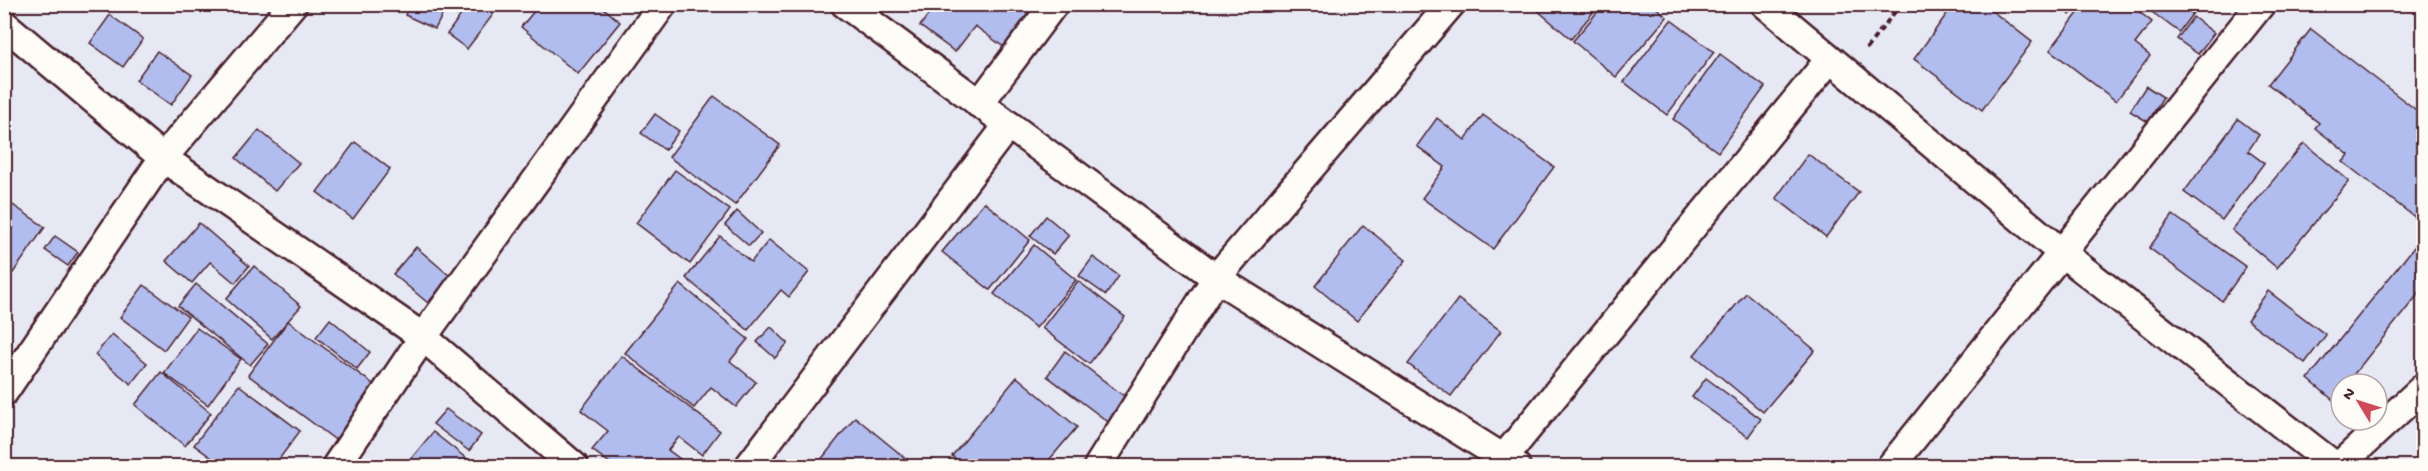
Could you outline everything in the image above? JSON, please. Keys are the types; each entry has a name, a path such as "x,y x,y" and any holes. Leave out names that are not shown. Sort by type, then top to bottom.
{"street":[{"path":"4,392 163,158 293,4"},
{"path":"336,466 423,337 663,4"},
{"path":"845,4 1216,278 1505,464 1838,67"},
{"path":"980,104 1054,4"},
{"path":"1098,466 1216,278 1450,4"},
{"path":"1765,4 2062,253 2337,466 2424,387"},
{"path":"1891,466 2261,4"},
{"path":"4,24 163,158 423,337 574,466"},
{"path":"749,466 1008,125"}],"path":[{"path":"1838,67 1901,4"}],"building":[{"path":"409,4 438,4 446,8 435,29 405,15"},
{"path":"469,4 484,4 495,12 467,49 447,34"},
{"path":"540,4 599,4 620,22 578,74 521,27"},
{"path":"936,4 1037,4 1005,48 975,26 955,52 920,26"},
{"path":"1530,4 1600,4 1571,39"},
{"path":"1604,4 1652,4 1667,17 1616,77 1573,41"},
{"path":"1954,4 1983,4 2032,42 1982,110 1914,59"},
{"path":"2057,4 2078,4 2070,15"},
{"path":"2085,4 2129,4 2152,22 2135,44 2150,56 2116,101 2050,50"},
{"path":"2141,4 2196,4 2198,6 2179,32"},
{"path":"110,15 143,39 123,67 90,43"},
{"path":"2193,17 2214,33 2198,54 2177,39"},
{"path":"1671,20 1714,52 1667,115 1624,82"},
{"path":"2311,29 2424,116 2424,208 2416,218 2343,162 2349,155 2315,128 2319,123 2268,84"},
{"path":"157,51 192,75 171,105 136,80"},
{"path":"1720,54 1765,87 1718,152 1673,119"},
{"path":"2146,86 2163,97 2148,122 2130,111"},
{"path":"714,96 780,145 735,205 669,157"},
{"path":"655,114 679,131 665,150 641,133"},
{"path":"1483,115 1554,167 1493,249 1422,198 1445,167 1417,146 1437,118 1465,140"},
{"path":"2238,119 2259,135 2248,151 2264,163 2222,220 2184,192"},
{"path":"259,130 299,163 275,191 236,158"},
{"path":"355,142 390,169 353,219 317,192"},
{"path":"2304,143 2349,181 2277,268 2232,230"},
{"path":"1808,154 1859,192 1826,237 1776,198"},
{"path":"675,170 730,210 690,264 636,223"},
{"path":"4,199 45,227 13,273 4,267"},
{"path":"984,202 1030,240 990,290 942,252"},
{"path":"737,211 761,233 749,246 725,225"},
{"path":"2173,215 2246,267 2222,301 2149,248"},
{"path":"1046,216 1069,235 1053,254 1030,236"},
{"path":"199,223 249,266 235,283 210,262 192,283 166,261"},
{"path":"1363,225 1406,260 1357,321 1315,286"},
{"path":"55,236 78,252 68,266 45,250"},
{"path":"720,236 751,262 769,240 809,272 789,297 781,290 748,330 686,278"},
{"path":"2423,236 2424,287 2356,372 2329,372 2329,397 2308,379"},
{"path":"1034,245 1076,280 1036,328 994,294"},
{"path":"416,247 450,276 428,303 393,274"},
{"path":"1093,257 1119,276 1106,295 1079,276"},
{"path":"254,266 301,306 272,339 226,299"},
{"path":"1078,281 1125,317 1089,364 1042,328"},
{"path":"196,284 268,344 250,365 178,306"},
{"path":"680,284 748,339 730,361 756,382 736,407 711,387 694,408 625,353"},
{"path":"144,285 188,317 164,350 120,317"},
{"path":"2268,291 2326,335 2305,363 2247,320"},
{"path":"1746,293 1815,350 1763,412 1694,355"},
{"path":"1458,299 1501,331 1451,396 1408,364"},
{"path":"330,319 370,352 357,369 316,337"},
{"path":"288,321 385,393 345,447 248,375"},
{"path":"771,327 788,343 775,358 757,342"},
{"path":"197,328 241,359 208,405 164,373"},
{"path":"112,334 147,363 131,384 95,355"},
{"path":"1065,351 1137,406 1119,430 1047,376"},
{"path":"622,356 720,431 702,455 679,437 668,450 687,464 685,466 614,466 592,450 608,431 581,410"},
{"path":"161,372 211,413 185,446 135,405"},
{"path":"1017,377 1077,427 1044,466 964,466 952,456"},
{"path":"1706,378 1761,419 1748,437 1692,397"},
{"path":"239,385 300,431 274,466 223,466 194,445"},
{"path":"446,409 481,435 469,451 433,424"},
{"path":"855,417 915,466 816,466"},
{"path":"433,432 476,466 405,466"}]}
